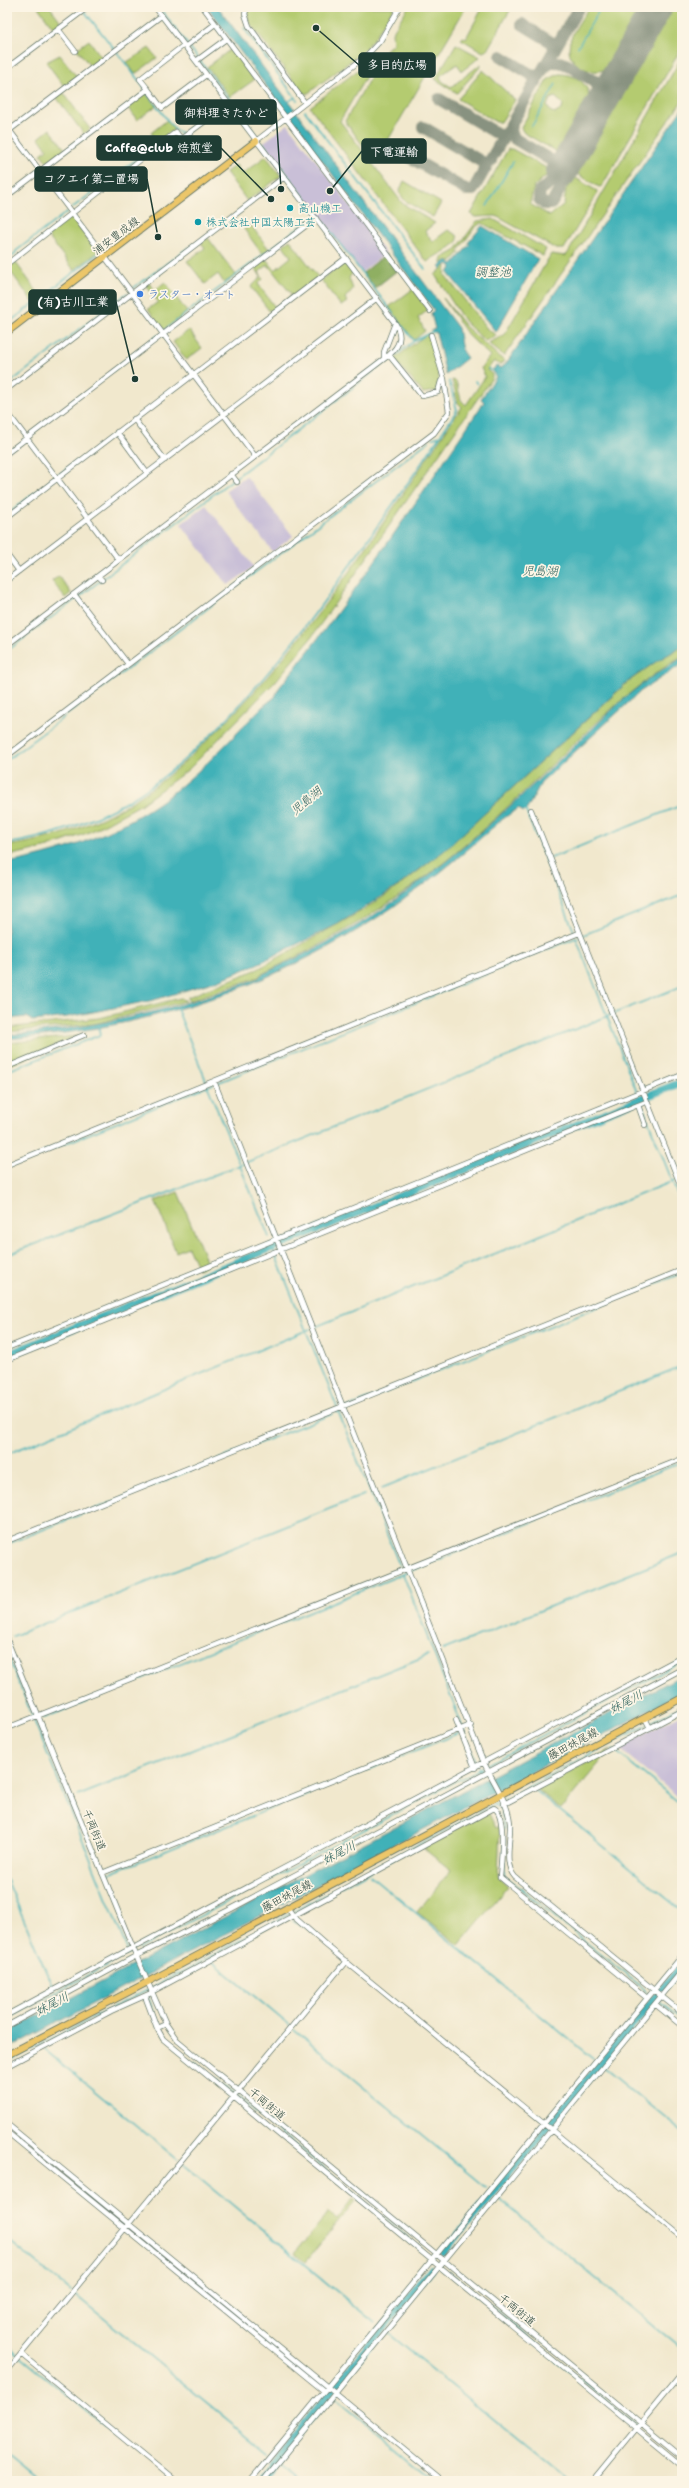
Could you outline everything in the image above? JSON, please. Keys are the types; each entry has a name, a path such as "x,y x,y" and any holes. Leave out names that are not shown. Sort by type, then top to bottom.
{"main road":[{"name":"浦安豊成線","path":"7,332 256,141"},
{"name":"藤田妹尾線","path":"7,2055 147,1981 290,1912 502,1798 648,1723 682,1698"}],"street":[{"path":"7,68 88,7"},
{"path":"7,645 100,578 119,560 234,478 255,456 389,357 399,344 400,330 377,298 206,75 198,60 155,7"},
{"path":"203,7 287,117 430,311"},
{"path":"247,7 245,14 249,26 305,103"},
{"path":"256,141 366,56 380,40 400,7"},
{"path":"161,16 8,130 255,456"},
{"path":"206,75 162,108 140,79 215,24"},
{"path":"58,29 75,51"},
{"path":"198,60 226,39"},
{"path":"7,196 148,89"},
{"path":"7,264 71,212 176,132 181,139 228,104"},
{"path":"7,389 284,177"},
{"path":"7,453 316,218"},
{"path":"7,517 346,258"},
{"path":"7,580 377,298"},
{"path":"395,323 384,352 422,396 438,392 441,381 444,379"},
{"path":"7,756 434,433 449,412 444,379 431,334"},
{"path":"7,412 119,560"},
{"path":"134,419 165,460"},
{"path":"117,432 147,474"},
{"path":"7,555 19,571"},
{"path":"76,596 128,664"},
{"path":"531,810 578,935 612,1014 643,1103 682,1189"},
{"path":"7,1164 578,935"},
{"path":"7,1067 84,1035"},
{"path":"7,1348 682,1075"},
{"path":"212,1083 277,1240 277,1251 409,1570 464,1729 475,1768"},
{"path":"643,1103 645,1125"},
{"path":"7,1360 643,1103"},
{"path":"7,1541 682,1270"},
{"path":"7,1728 409,1570 682,1459"},
{"name":"千両街道","path":"7,1640 35,1717 137,1958 166,2024 181,2045 235,2094 444,2260 638,2426 682,2457"},
{"path":"7,2026 137,1958 229,1903 475,1768 487,1768 682,1657"},
{"path":"136,1946 229,1903 487,1768 682,1670"},
{"path":"502,1798 534,1788 612,1747 648,1723 682,1711"},
{"path":"456,1720 464,1729 487,1768 502,1798 509,1819 505,1832 500,1877 551,1913 654,1991 658,1999 682,2026"},
{"path":"102,1873 464,1729"},
{"path":"155,1990 290,1912 370,1875 494,1808 500,1817 505,1832 509,1864 512,1874 551,1913 647,1998"},
{"path":"290,1912 346,1961 682,2237"},
{"path":"7,2015 130,1949"},
{"path":"263,2481 277,2458 324,2391 444,2260 497,2194 548,2126 603,2063 647,1998 682,1956"},
{"path":"7,2371 346,1961"},
{"path":"250,2481 277,2458 334,2394 381,2330 430,2259 548,2126 682,1971"},
{"path":"7,2066 111,2011 147,1995 163,2039 235,2094 430,2259 638,2426 682,2466"},
{"path":"658,1999 682,2013"},
{"path":"158,2027 166,2024"},
{"path":"7,2124 126,2226 324,2391"},
{"path":"7,2132 328,2387 334,2394 442,2481"},
{"path":"491,2189 497,2194"},
{"path":"21,2354 175,2481"},
{"path":"593,2481 682,2373"}],"shaded area":[{"path":"288,124 386,253 362,272 264,142"},
{"path":"246,476 293,536 273,552 225,491"},
{"path":"206,505 254,567 228,585 181,524"},
{"path":"682,1714 682,1800 617,1747"}],"green space":[{"path":"38,7 50,7 62,23 54,29"},
{"path":"250,7 394,7 375,37 360,54 307,94 302,92 249,22 247,14"},
{"path":"408,7 466,7 377,159 369,154 345,121 380,61 373,60 393,44 392,33"},
{"path":"483,7 512,7 487,50 483,52 461,39 463,37 466,38"},
{"path":"589,7 644,7 610,66 598,71 592,71 579,66 571,56 569,49 573,33"},
{"path":"671,7 682,11 682,47 602,186 599,187 576,173"},
{"path":"89,40 102,58 90,66 77,49"},
{"path":"456,44 480,57 462,71 457,64 440,76 442,81 451,87 481,64 481,66 457,93 435,79"},
{"path":"149,48 157,58 135,74 127,62"},
{"path":"231,49 254,80 230,97 207,67"},
{"path":"60,55 77,77 64,86 46,62"},
{"path":"682,57 682,101 504,356 488,343 501,337 506,332 551,254 565,256 568,253"},
{"path":"367,64 371,68 340,121 403,204 435,223 425,231 432,242 448,230 457,235 458,240 455,243 427,262 310,107 358,70 361,73 364,71 363,68"},
{"path":"483,70 515,100 501,122 496,122 458,99"},
{"path":"559,74 577,78 586,86 589,97 588,104 559,153 524,133 521,128 547,80","holes":["555,97 563,104 562,109 556,113 551,112 547,106 550,99"]},
{"path":"63,92 90,129 84,134 56,97"},
{"path":"146,92 156,106 137,120 128,107"},
{"path":"167,120 174,130 157,141 151,133"},
{"path":"50,129 65,149 47,162 41,154 47,149 39,138"},
{"path":"508,149 512,149 550,170 545,177 534,186 530,204 550,216 564,204 566,189 574,177 597,191 597,194 564,249 556,249 496,216 475,217 471,214"},
{"path":"266,156 281,176 247,201 226,172 236,165 242,174"},
{"path":"404,181 441,203 433,217 405,201 399,192"},
{"path":"69,218 73,218 98,252 74,270 47,235"},
{"path":"493,219 546,249 543,256 482,223 475,227 458,251 460,252 451,262 446,261 441,264 442,258 455,251 477,221"},
{"path":"250,224 269,249 262,254 244,229"},
{"path":"208,238 236,275 224,283 218,274 205,284 187,261 205,248 201,243"},
{"path":"290,240 318,277 270,312 251,287 261,277 255,267 266,259 275,270 291,257 283,245","holes":["268,265 292,295 275,307 258,284 263,279 259,272"]},
{"path":"386,254 398,270 375,288 363,273"},
{"path":"14,260 41,297 33,302 7,267"},
{"path":"344,262 353,272 349,278 353,289 345,298 347,302 341,306 321,280"},
{"path":"446,265 445,275 488,330 496,335 485,341 465,322 435,275"},
{"path":"165,282 187,312 164,330 148,309 158,302 146,285 149,283 155,290"},
{"path":"413,289 428,310 418,318 425,331 414,340 389,307"},
{"path":"443,298 465,326 504,361 500,365 494,361 487,370 492,374 492,378 311,638 275,682 189,769 140,805 90,832 45,848 7,856 7,846 40,840 88,824 119,810 156,785 189,758 220,728 255,691 318,614 377,532 462,407 458,403 452,380 456,381 461,400 466,405 485,377 481,368 490,356 468,335"},
{"path":"189,330 202,348 186,360 173,342"},
{"path":"427,334 437,362 439,376 437,391 423,393 394,359"},
{"path":"59,576 71,593 65,598 52,581"},
{"path":"682,647 682,657 643,682 585,733 481,831 418,883 368,917 315,947 260,975 259,977 188,1001 188,997 258,969 365,909 398,887 445,850 628,682 657,661"},
{"path":"181,998 186,1001 94,1024 7,1032 7,1028 100,1018"},
{"path":"77,1036 10,1065 7,1058 7,1043"},
{"path":"178,1192 208,1265 198,1269 188,1247 176,1252 155,1201"},
{"path":"611,1749 561,1809 538,1790 538,1789"},
{"path":"488,1812 496,1828 500,1826 498,1876 508,1886 459,1945 417,1912 451,1870 424,1849 424,1845"},
{"path":"353,2199 356,2201 305,2262 295,2253 328,2213 337,2220"}],"water":[{"path":"207,7 218,7 458,328 462,351 467,358 446,375 436,332 432,332 432,330 435,329 431,313 434,310"},
{"name":"児島湖","path":"682,109 682,646 627,682 445,850 398,886 338,924 255,965 219,980 154,1000 67,1017 32,1021 27,1017 7,1019 7,863 56,852 80,844 126,823 148,810 169,796 188,780 262,707 275,697 279,688 359,583 484,402 481,399 496,377 492,371 496,366 500,368 505,365"},
{"name":"調整池","path":"482,226 538,259 496,332 448,273 452,266 447,264 441,269 439,267 446,261 453,264 470,244 468,243"},
{"path":"682,658 682,664 641,691 541,783 527,809 523,812 519,808 507,816 457,859 403,900 358,930 312,956 264,978 215,997 164,1013 113,1025 61,1034 7,1039 7,1035 104,1023 199,999 259,978 261,975 352,929 386,907 433,872 491,824 628,695 650,678"},
{"name":"妹尾川","path":"682,1675 682,1693 7,2049 7,2032"}],"waterway":[{"path":"159,7 255,133"},
{"path":"578,47 601,7"},
{"path":"85,12 115,50"},
{"path":"244,28 295,97 288,102"},
{"path":"117,52 145,89"},
{"path":"532,126 556,84"},
{"path":"147,93 175,130"},
{"path":"305,111 425,269"},
{"path":"176,130 183,135"},
{"path":"263,143 414,341"},
{"path":"72,208 149,150"},
{"path":"487,206 513,162"},
{"path":"7,261 15,254 16,251 67,212"},
{"path":"163,331 311,218"},
{"path":"132,289 189,247"},
{"path":"7,324 99,253"},
{"path":"7,385 127,293"},
{"path":"79,597 414,341 434,331"},
{"path":"112,371 158,335"},
{"path":"488,369 494,371"},
{"path":"7,844 54,833 114,809 152,786 185,759 216,730 258,685 297,637 436,443 457,410 449,381"},
{"path":"433,438 440,436"},
{"path":"7,760 429,441"},
{"path":"58,475 76,462"},
{"path":"7,514 53,479"},
{"path":"7,651 76,599"},
{"path":"546,860 682,805"},
{"path":"525,809 575,934"},
{"path":"217,1083 682,895"},
{"path":"576,938 682,1206"},
{"path":"7,1255 240,1165 682,986"},
{"path":"177,1009 207,1083"},
{"path":"7,1071 100,1035 98,1026"},
{"path":"7,1355 682,1082"},
{"path":"44,1152 213,1084"},
{"path":"208,1087 269,1237"},
{"path":"315,1327 676,1180"},
{"path":"271,1244 337,1407"},
{"path":"346,1408 682,1273"},
{"path":"7,1454 310,1329"},
{"path":"382,1488 682,1366"},
{"path":"336,1412 342,1410"},
{"path":"338,1411 400,1567"},
{"path":"7,1544 332,1414"},
{"path":"44,1718 682,1462"},
{"path":"13,1636 364,1495"},
{"path":"443,1650 682,1553"},
{"path":"403,1574 477,1764"},
{"path":"7,1654 127,1949"},
{"path":"78,1796 428,1655"},
{"path":"138,1949 682,1662"},
{"path":"7,2062 154,1987 431,1838 682,1706"},
{"path":"108,1874 459,1733"},
{"path":"613,1749 682,1805"},
{"path":"535,1790 682,1911"},
{"path":"495,1804 501,1811 504,1829"},
{"path":"504,1839 504,1875 647,1992"},
{"path":"370,1875 593,2059"},
{"path":"7,1880 53,1988"},
{"path":"293,1920 301,1926"},
{"path":"7,2019 131,1952"},
{"path":"212,1961 290,2026"},
{"path":"444,2252 682,1965"},
{"path":"148,1997 159,2025"},
{"path":"653,1997 682,2020"},
{"path":"294,2029 486,2188"},
{"path":"45,2050 178,2160"},
{"path":"194,2061 421,2248"},
{"path":"598,2063 682,2132"},
{"path":"182,2163 375,2323"},
{"path":"492,2192 495,2195"},
{"path":"498,2198 682,2349"},
{"path":"7,2239 70,2291"},
{"path":"258,2481 431,2269"},
{"path":"450,2272 637,2426"},
{"path":"74,2294 267,2452"},
{"path":"388,2333 568,2481"},
{"path":"7,2346 18,2355"},
{"path":"21,2357 118,2437"},
{"path":"303,2371 322,2386"},
{"path":"335,2397 436,2481"},
{"path":"7,2454 40,2481"},
{"path":"280,2463 302,2481"}],"taxiway":[{"path":"406,155 466,190 473,190 579,7"},
{"path":"522,24 551,42 555,49"},
{"path":"501,56 532,75 536,83"},
{"path":"545,67 554,62 562,63 590,79 599,82 608,81 618,74"},
{"path":"591,80 597,86 601,97 598,109"},
{"path":"439,99 498,134 504,135 507,132"},
{"path":"512,124 511,132 515,139 564,168"},
{"path":"423,127 482,162 487,163 491,161"},
{"path":"561,173 559,191 551,204 544,204 539,199 540,190 556,180 561,173"}],"runway":[{"path":"561,173 657,7"}],"place":[{"name":"多目的広場","path":"316,28"},
{"name":"御料理きたかど","path":"281,189"},
{"name":"下電運輸","path":"330,191"},
{"name":"Caffe@club 焙煎堂","path":"271,199"},
{"name":"高山機工","path":"290,208"},
{"name":"株式会社中国太陽工芸","path":"198,222"},
{"name":"コクエイ第二置場","path":"158,237"},
{"name":"ラスター・オート","path":"140,294"},
{"name":"(有)古川工業","path":"135,379"}]}
